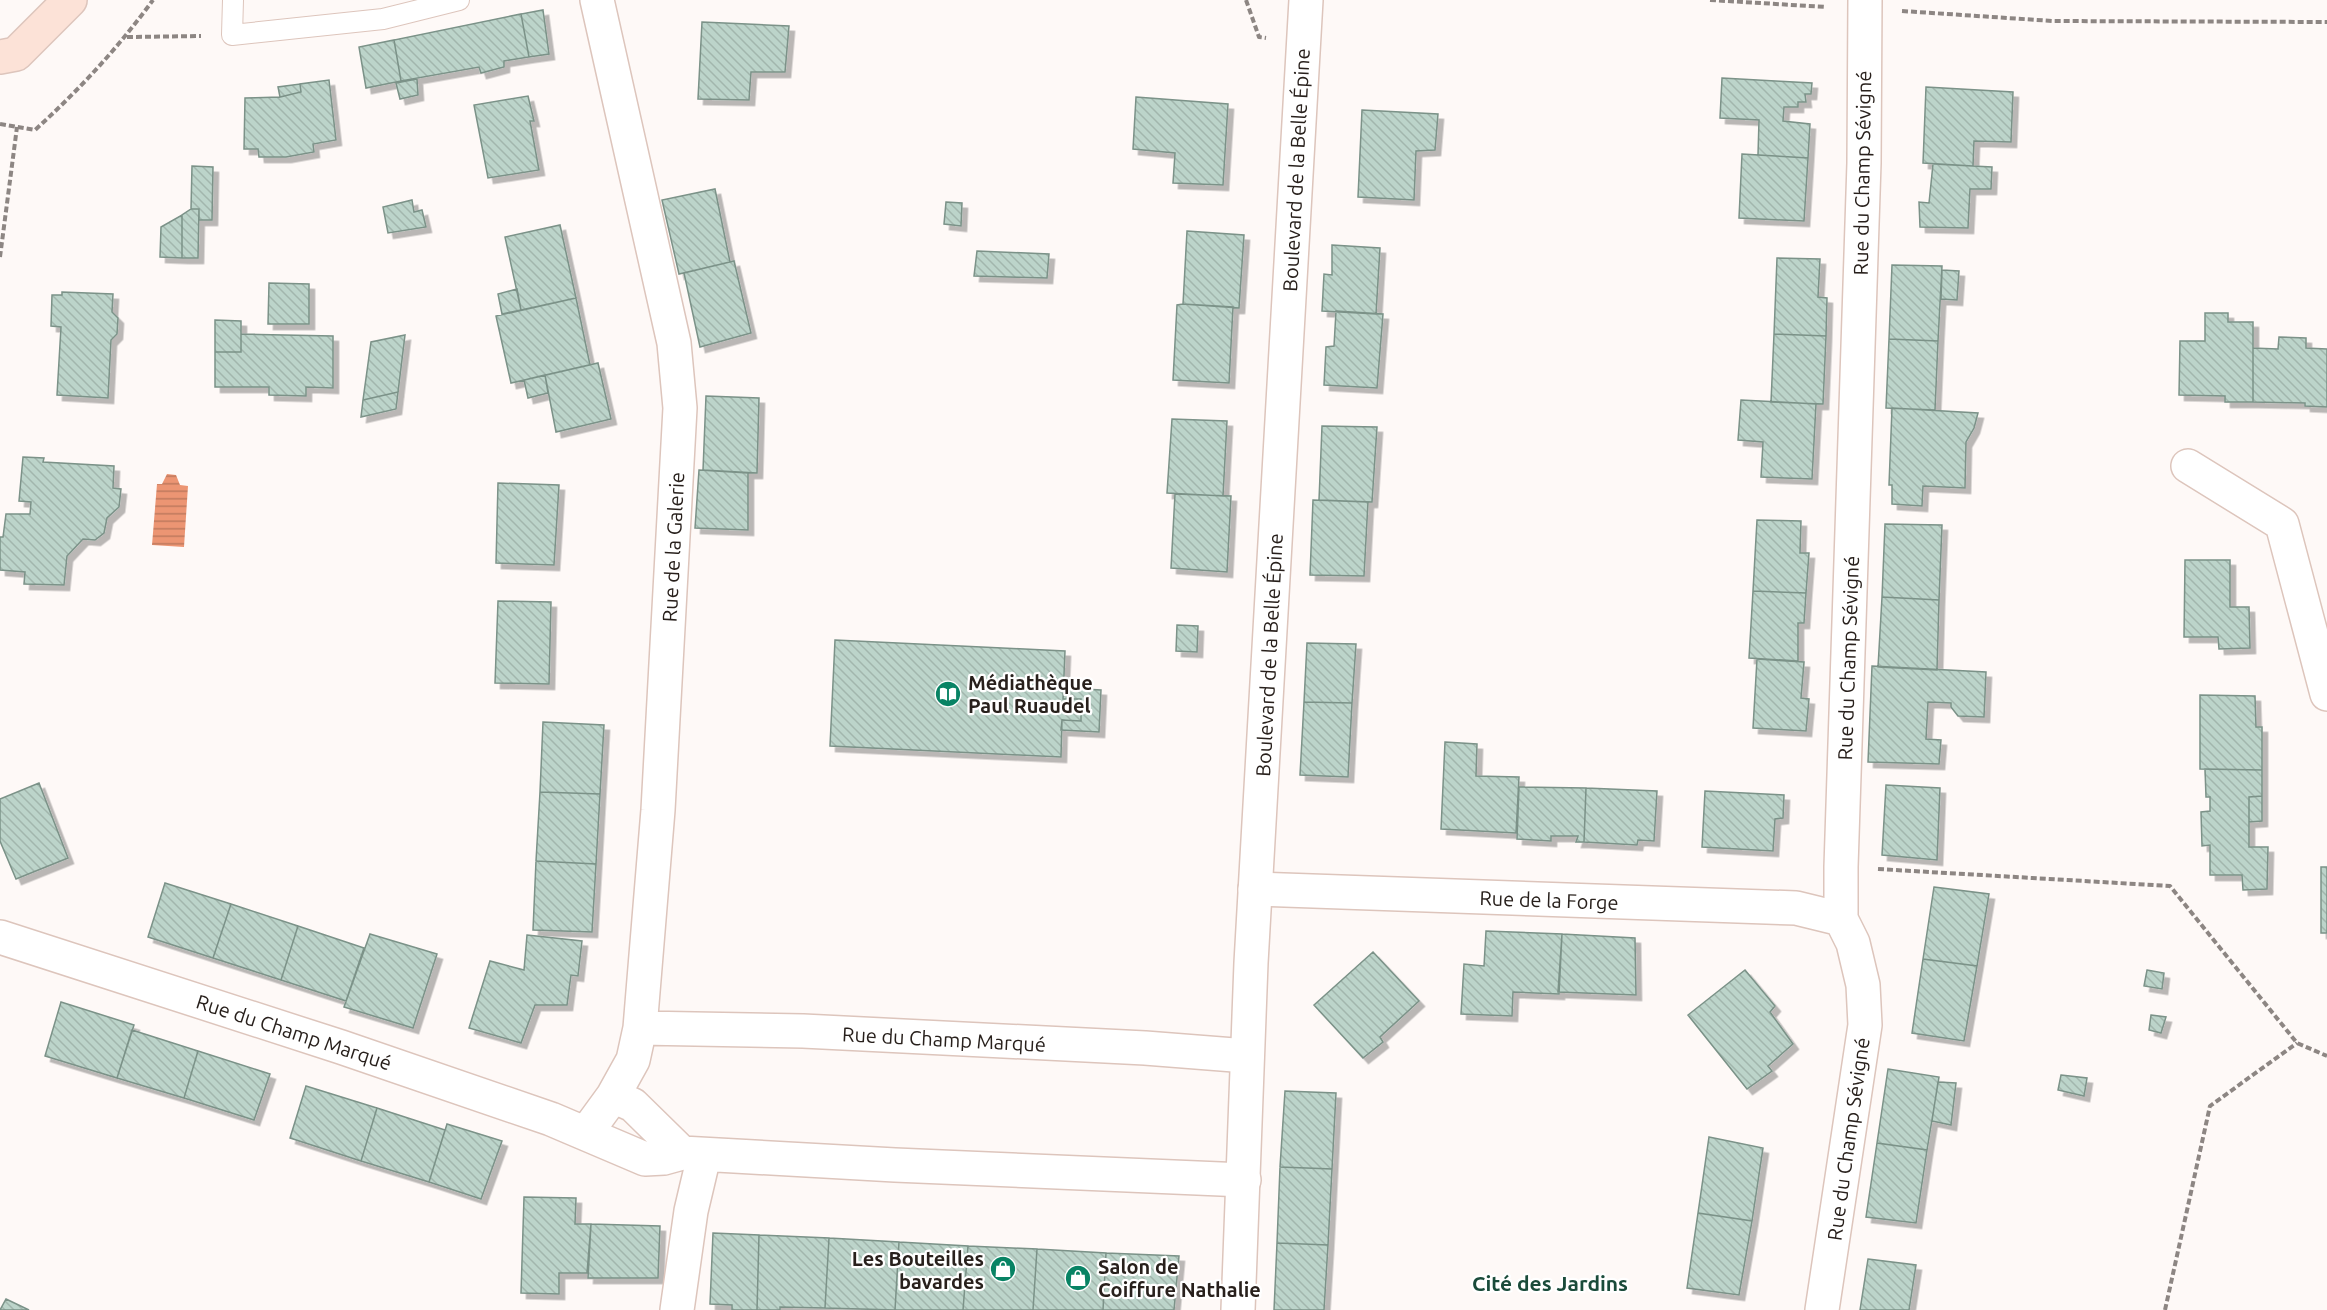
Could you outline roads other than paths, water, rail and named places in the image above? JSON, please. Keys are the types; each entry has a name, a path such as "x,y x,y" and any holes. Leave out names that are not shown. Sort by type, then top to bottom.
{"main road":[{"path":"0,57 16,54 70,0"}],"street":[{"name":"Rue de la Galerie","path":"597,0 674,343 680,408 658,810 640,1028 633,1060 614,1096"},
{"name":"Boulevard de la Belle Épine","path":"1238,1310 1255,890 1306,0"},
{"name":"Rue du Champ Sévigné","path":"1822,1310 1865,1025 1863,985 1853,943 1842,919 1841,867 1864,174 1865,4"},
{"path":"2188,465 2282,524 2327,694"},
{"name":"Rue de la Forge","path":"1255,890 1797,908 1842,919"},
{"name":"Rue du Champ Marqué","path":"0,937 341,1047 586,1133 645,1159 693,1154 1244,1180"},
{"name":"Rue du Champ Marqué","path":"640,1028 803,1031 1145,1048 1247,1056"},
{"path":"586,1133 614,1096 633,1105 693,1154 692,1211 677,1310"}],"lane":[{"path":"233,0 232,35 383,19 459,0"}],"place":[{"name":"Médiathèque Paul Ruaudel","path":"948,694"},
{"name":"Les Bouteilles bavardes","path":"1003,1269"},
{"name":"Salon de Coiffure Nathalie","path":"1078,1278"}],"district":[{"name":"Cité des Jardins","path":"1550,1283"}]}
